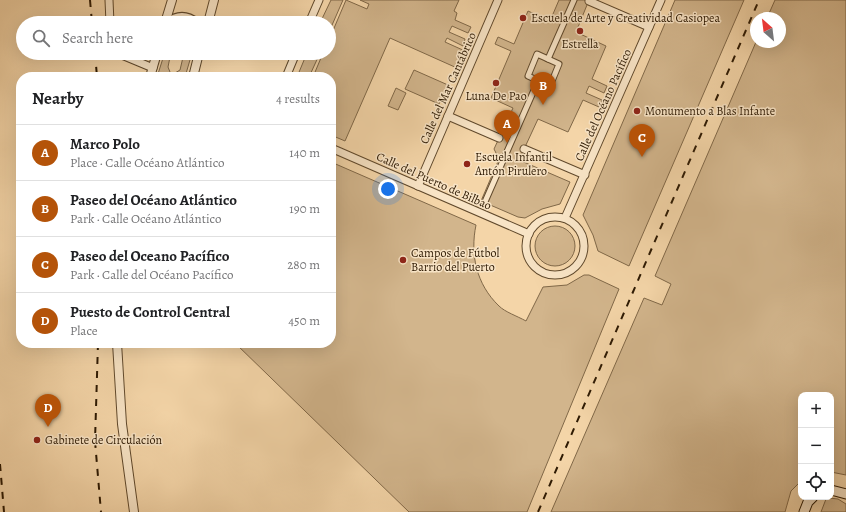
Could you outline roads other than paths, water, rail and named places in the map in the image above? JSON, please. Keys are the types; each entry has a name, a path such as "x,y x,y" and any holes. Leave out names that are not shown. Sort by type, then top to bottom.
{"main road":[{"path":"834,491 846,494"},
{"path":"804,512 810,500"}],"street":[{"path":"109,0 110,16"},
{"path":"168,16 172,0"},
{"path":"210,16 214,0"},
{"path":"312,16 319,0"},
{"name":"Calle del Mar Cantábrico","path":"418,186 498,0"},
{"path":"548,59 574,0"},
{"name":"Calle del Océano Pacífico","path":"566,218 661,0"},
{"path":"589,1 649,27"},
{"path":"538,54 559,64 550,86 538,81 528,76 538,54"},
{"path":"134,60 153,68"},
{"path":"152,72 155,60"},
{"path":"195,72 197,60"},
{"path":"288,72 293,60"},
{"path":"484,204 538,81"},
{"path":"448,116 499,138"},
{"path":"524,149 584,175"},
{"name":"Calle del Puerto de Bilbao","path":"336,150 528,234"},
{"path":"555,216 566,218 576,226 583,237 584,244 582,257 579,262 569,271 556,275 550,274 534,266 526,251 528,234 535,225 544,219 555,216"},
{"path":"117,348 122,424 134,512"}],"railway":[{"path":"90,0 91,16"},
{"path":"538,512 759,0"},
{"path":"96,60 97,72"},
{"path":"98,348 95,441 101,512"},
{"path":"0,464 4,512"}],"place":[{"name":"Escuela de Arte y Creatividad Casiopea","path":"523,18"},
{"name":"Estrella","path":"580,31"},
{"name":"Luna De Pao","path":"496,83"},
{"name":"Paseo del Océano Atlántico","path":"543,105"},
{"name":"Monumento a Blas Infante","path":"637,111"},
{"name":"Marco Polo","path":"507,143"},
{"name":"Paseo del Oceano Pacífico","path":"642,157"},
{"name":"Escuela Infantil Antón Pirulero","path":"467,164"},
{"name":"Campos de Fútbol Barrio del Puerto","path":"403,260"},
{"name":"Puesto de Control Central","path":"48,427"},
{"name":"Gabinete de Circulación","path":"37,440"}]}
